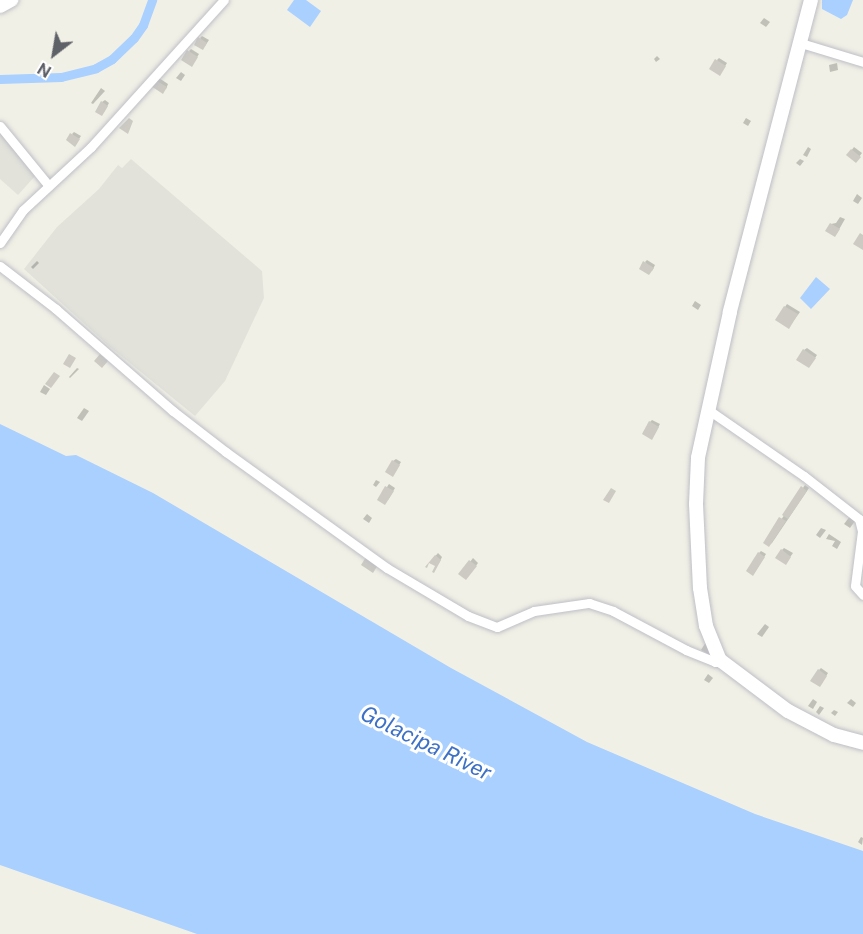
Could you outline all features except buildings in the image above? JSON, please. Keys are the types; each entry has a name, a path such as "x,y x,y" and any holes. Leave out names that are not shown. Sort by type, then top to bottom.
{"street":[{"path":"0,6 11,0"},
{"path":"0,243 23,210 106,131 191,33 224,0"},
{"path":"811,0 730,312 698,458 696,504 702,612 720,660 788,711 834,735 863,743"},
{"path":"801,43 863,62"},
{"path":"0,126 49,186"},
{"path":"0,266 226,452 387,568 468,616 497,627 534,611 589,603 613,611 686,650 715,662 720,660"},
{"path":"710,411 804,476 859,519 862,531 855,586 863,595"}],"shaded area":[{"path":"0,130 36,175 18,195 0,179"},
{"path":"131,159 262,271 264,298 225,381 195,416 109,346 24,269 57,227 99,189 118,165 122,168"}],"water":[{"path":"294,0 306,0 321,11 310,27 287,10"},
{"path":"822,0 853,0 847,15 841,19 822,9"},
{"path":"816,277 830,289 811,309 800,298"},
{"name":"Golacipa River","path":"0,424 66,456 76,455 153,493 451,668 587,742 755,814 863,851 863,934 197,934 0,865"}],"waterway":[{"path":"0,79 61,77 96,68 112,59 134,38 143,25 152,0"}]}
